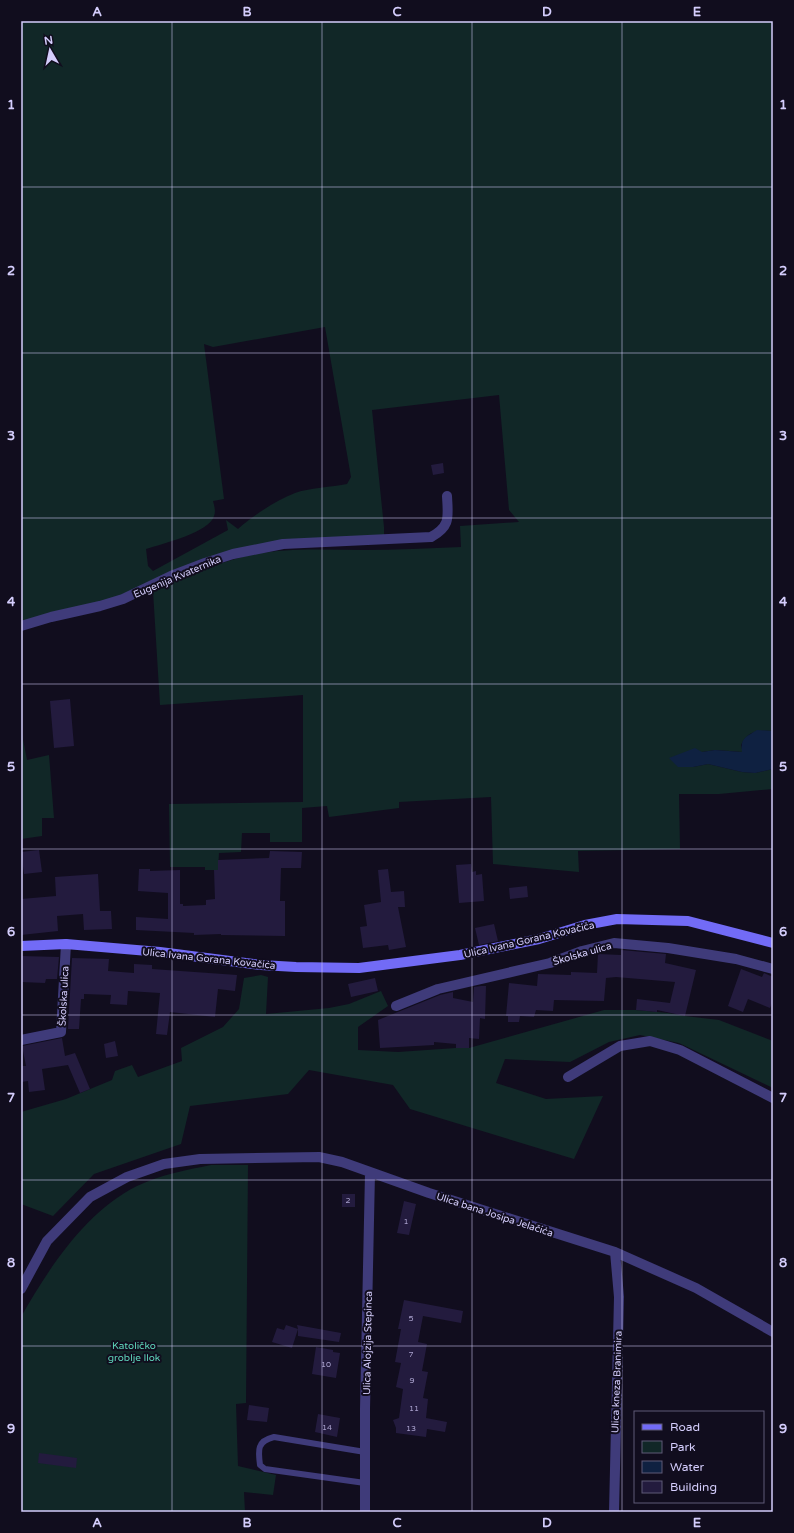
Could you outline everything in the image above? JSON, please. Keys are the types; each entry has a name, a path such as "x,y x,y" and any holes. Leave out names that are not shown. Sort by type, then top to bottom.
{"main road":[{"name":"Ulica Ivana Gorana Kovačića","path":"21,946 66,944 160,952 296,968 359,968 460,955 532,940 584,925 617,920 688,921 773,943"}],"street":[{"name":"Eugenija Kvaternika","path":"21,626 123,599 185,571 234,554 283,544 431,537 442,531 447,524 447,496"},
{"name":"Školska ulica","path":"396,1006 438,989 550,963 614,943 668,948 736,959 773,969"},
{"name":"Školska ulica","path":"21,1040 61,1032 66,944"},
{"path":"568,1077 620,1046 650,1041 680,1050 773,1098"},
{"name":"Ulica bana Josipa Jelačića","path":"21,1289 47,1241 90,1197 127,1177 164,1164 200,1159 319,1157 342,1162 370,1173 615,1252 696,1288 773,1332"},
{"name":"Ulica Alojzija Stepinca","path":"365,1512 370,1173"},
{"name":"Ulica kneza Branimira","path":"614,1512 619,1297 615,1252"}],"lane":[{"path":"365,1452 274,1437 266,1439 261,1443 259,1457 260,1465 265,1469 365,1483"}],"green space":[{"path":"21,21 773,21 773,731 758,731 747,736 741,745 743,752 715,750 702,752 693,767 708,764 742,772 755,773 773,769 773,789 719,794 679,794 680,849 578,851 579,872 493,864 491,797 399,802 399,808 329,817 327,806 302,808 302,842 270,842 270,833 242,833 241,852 219,853 218,870 205,870 205,867 170,867 169,804 303,802 303,695 160,705 153,591 210,567 234,559 261,553 305,550 376,550 461,547 460,526 519,522 509,510 499,395 372,410 384,537 269,543 113,600 21,625","holes":["325,327 351,477 347,484 307,490 287,496 265,509 238,529 226,520 228,530 153,571 148,566 146,549 184,537 204,527 211,522 215,514 213,501 224,499 204,344 213,347"]},
{"path":"21,729 27,760 49,755 54,818 42,818 42,836 21,839"},
{"path":"261,975 268,977 266,1014 329,1008 349,1004 381,991 388,1006 358,1027 358,1050 398,1052 469,1048 604,1010 636,1010 719,1020 773,1041 773,1088 679,1043 640,1035 609,1042 570,1062 505,1059 496,1083 546,1099 603,1096 574,1159 410,1109 393,1085 309,1070 288,1094 190,1106 181,1144 94,1174 53,1216 21,1204 21,1112 66,1099 112,1080 115,1071 132,1065 138,1077 182,1061 181,1048 223,1027 239,1009 244,978"},
{"name":"Katoličko groblje Ilok","path":"211,1165 248,1165 246,1403 236,1404 238,1466 276,1475 273,1495 244,1492 245,1512 21,1512 21,1317 56,1261 70,1243 85,1226 118,1197 146,1182 173,1173"}],"water":[{"path":"757,730 773,731 773,769 755,773 742,772 708,764 693,767 678,767 669,758 695,748 702,752 715,750 742,752 742,744 745,738"}],"building":[{"path":"443,463 444,473 433,475 431,465"},
{"path":"70,699 74,746 54,748 50,701"},
{"path":"39,850 42,872 24,874 21,852"},
{"path":"270,851 302,852 301,868 281,868 280,901 285,901 285,936 221,934 194,935 194,933 136,930 136,917 168,919 168,893 138,891 139,869 150,869 150,871 180,870 180,904 183,904 183,906 206,905 206,900 215,899 214,870 218,870 218,860 269,858"},
{"path":"471,864 472,872 476,871 476,875 482,874 484,901 459,903 456,865"},
{"path":"388,869 391,892 404,891 405,907 398,907 406,947 389,950 388,945 363,948 360,927 367,926 364,905 381,902 378,870"},
{"path":"98,874 100,911 111,911 112,929 84,930 83,914 57,916 58,931 21,935 21,899 56,896 55,877"},
{"path":"527,886 528,897 510,899 509,888"},
{"path":"494,924 498,941 479,945 475,928"},
{"path":"621,950 666,954 665,963 696,970 685,1016 657,1010 657,1012 636,1010 637,999 670,1003 675,982 616,977 606,978 604,1001 554,1000 553,1011 536,1010 534,1017 520,1016 519,1022 508,1022 508,1016 506,1016 509,983 537,986 538,974 571,975 571,972 597,973 598,954 621,955"},
{"path":"21,956 59,957 57,979 46,979 45,983 21,982"},
{"path":"72,958 109,959 108,971 134,973 134,964 152,965 152,969 237,975 235,991 218,989 215,1017 170,1012 167,1035 156,1034 160,993 128,991 127,1005 110,1004 111,995 84,994 84,999 81,999 79,1029 68,1029"},
{"path":"741,969 762,977 764,973 773,977 773,1001 770,1008 748,999 743,1012 728,1006"},
{"path":"375,978 378,991 351,997 348,984"},
{"path":"486,986 485,1019 480,1018 479,1039 469,1038 469,1048 456,1048 456,1044 434,1042 434,1045 380,1048 378,1020 440,995 453,992 453,998 473,1002 474,987"},
{"path":"62,1038 65,1056 75,1053 90,1089 80,1093 68,1065 42,1069 45,1090 29,1092 28,1081 21,1082 21,1066 26,1066 22,1046"},
{"path":"115,1041 118,1056 106,1058 104,1044"},
{"path":"342,1194 355,1194 355,1207 342,1207"},
{"path":"404,1201 416,1204 409,1235 397,1233"},
{"path":"404,1300 463,1311 461,1323 423,1316 418,1342 427,1344 422,1371 428,1372 423,1398 428,1399 426,1418 447,1422 445,1432 427,1429 426,1437 396,1433 393,1420 399,1418 403,1389 396,1387 401,1363 395,1362 401,1329 398,1329"},
{"path":"286,1325 298,1329 292,1348 272,1342 277,1328 284,1330"},
{"path":"297,1325 341,1333 339,1342 298,1336"},
{"path":"316,1347 333,1350 333,1352 340,1353 336,1378 312,1374"},
{"path":"249,1405 269,1408 267,1422 247,1420"},
{"path":"318,1414 340,1418 337,1437 315,1432"},
{"path":"39,1453 77,1458 76,1468 38,1463"}]}
